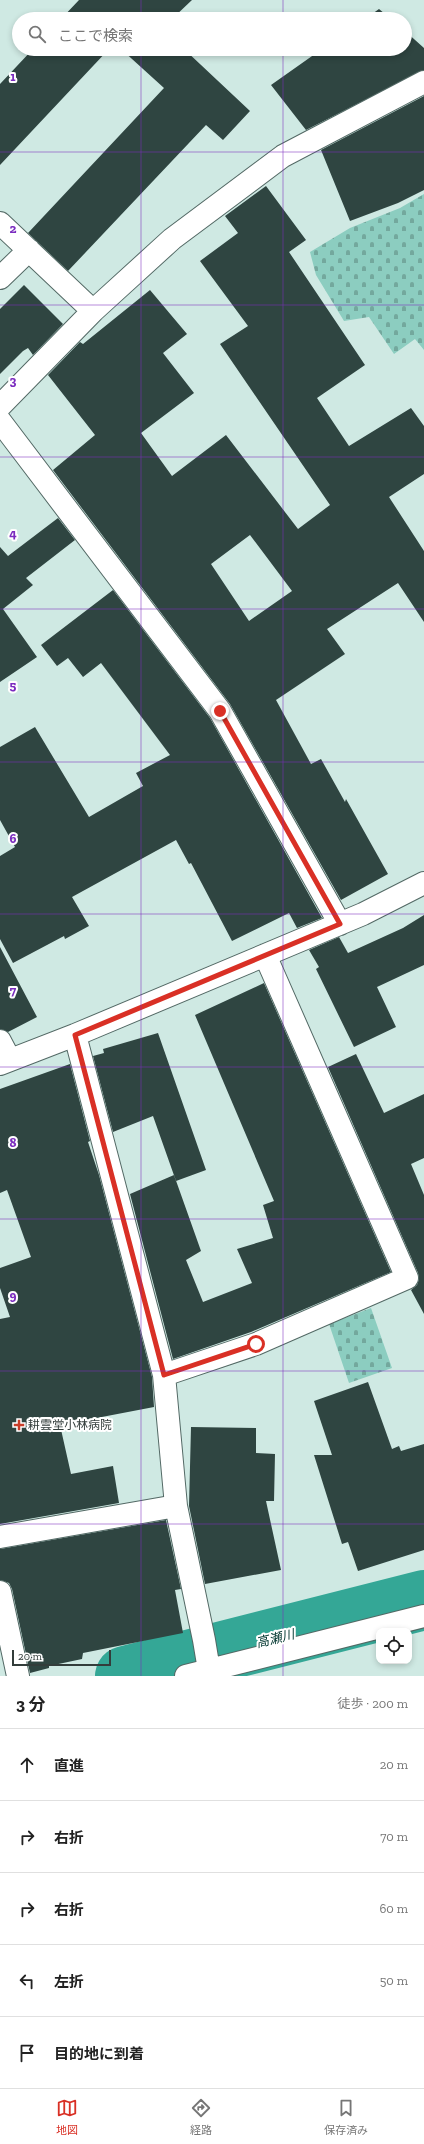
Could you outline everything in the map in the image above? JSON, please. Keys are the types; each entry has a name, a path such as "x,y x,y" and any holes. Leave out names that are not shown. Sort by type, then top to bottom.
{"street":[{"path":"0,406 93,311 172,239 283,156 424,82"},
{"path":"0,223 93,311"},
{"path":"0,278 28,250"},
{"path":"0,421 220,711 340,924"},
{"path":"0,1041 5,1062 75,1035 340,924 424,884"},
{"path":"164,1375 256,1344 408,1278 265,955"},
{"path":"75,1035 164,1375 176,1506 209,1670"},
{"path":"0,1537 176,1506"},
{"path":"0,1592 18,1676"},
{"path":"186,1676 209,1670 250,1668 424,1616"}],"green space":[{"path":"424,194 424,350 415,339 394,354 369,317 344,321 316,275 310,252 350,228 400,208"},
{"path":"371,1308 392,1368 349,1383 329,1324"}],"building":[{"path":"79,0 192,0 179,12 68,12"},
{"path":"379,9 383,12 375,12"},
{"path":"412,37 424,48 424,70 306,130 271,85 312,56 412,56"},
{"path":"26,56 102,56 0,165 0,84"},
{"path":"129,56 191,56 250,111 223,140 206,125 68,271 28,233 164,88"},
{"path":"424,96 424,190 398,203 350,221 321,150"},
{"path":"266,186 306,240 289,252 365,365 317,398 349,446 411,408 424,426 424,474 389,497 424,551 424,622 398,583 327,629 345,654 276,700 311,764 321,759 345,802 346,799 388,874 341,900 230,704 53,470 95,435 48,375 80,342 83,344 150,290 187,334 163,353 194,393 141,433 172,476 226,435 298,529 330,505 220,344 248,326 200,261 238,233 225,216","holes":["250,535 292,591 249,621 211,564"]},
{"path":"24,285 63,324 33,355 28,348 23,351 0,374 0,309"},
{"path":"58,518 75,540 26,578 33,585 3,609 37,657 0,682 0,547 8,556"},
{"path":"113,590 210,718 322,918 297,928 289,913 232,941 191,863 189,864 176,840 72,897 89,926 65,939 64,936 13,963 0,939 0,856 15,847 0,820 0,747 35,727 89,817 143,786 136,773 170,755 101,663 83,677 68,658 57,666 41,645"},
{"path":"424,915 424,965 377,987 396,1027 354,1047 316,969 319,967 309,950 339,937 348,953 403,928"},
{"path":"0,947 37,1017 8,1032 0,1029"},
{"path":"264,983 391,1272 251,1332 173,1359 130,1194 174,1175 201,1251 186,1260 203,1302 252,1283 237,1249 273,1238 263,1205 274,1201 195,1015"},
{"path":"158,1033 206,1170 176,1181 153,1116 113,1132 93,1056 104,1053 103,1049"},
{"path":"356,1054 384,1113 424,1094 424,1158 411,1164 424,1195 424,1314 411,1290 417,1285 419,1279 418,1273 328,1067"},
{"path":"70,1064 90,1141 88,1142 99,1175 152,1377 154,1407 60,1425 71,1474 113,1466 119,1503 0,1524 0,1319 10,1317 0,1288 0,1268 31,1257 7,1190 0,1193 0,1089"},
{"path":"368,1382 392,1449 399,1446 401,1451 424,1444 424,1550 358,1571 348,1542 342,1544 314,1455 332,1455 314,1401"},
{"path":"191,1427 256,1428 256,1453 275,1454 274,1501 266,1501 281,1570 205,1584 189,1506"},
{"path":"166,1520 181,1589 175,1590 183,1633 83,1653 82,1659 49,1666 49,1668 30,1673 12,1589 9,1583 0,1580 0,1549"}],"waterway":[{"name":"高瀬川","path":"125,1676 424,1600"}],"place":[{"name":"耕雲堂小林病院","path":"19,1425"}],"route":[{"path":"220,711 340,924 75,1035 164,1375 256,1344"}]}
